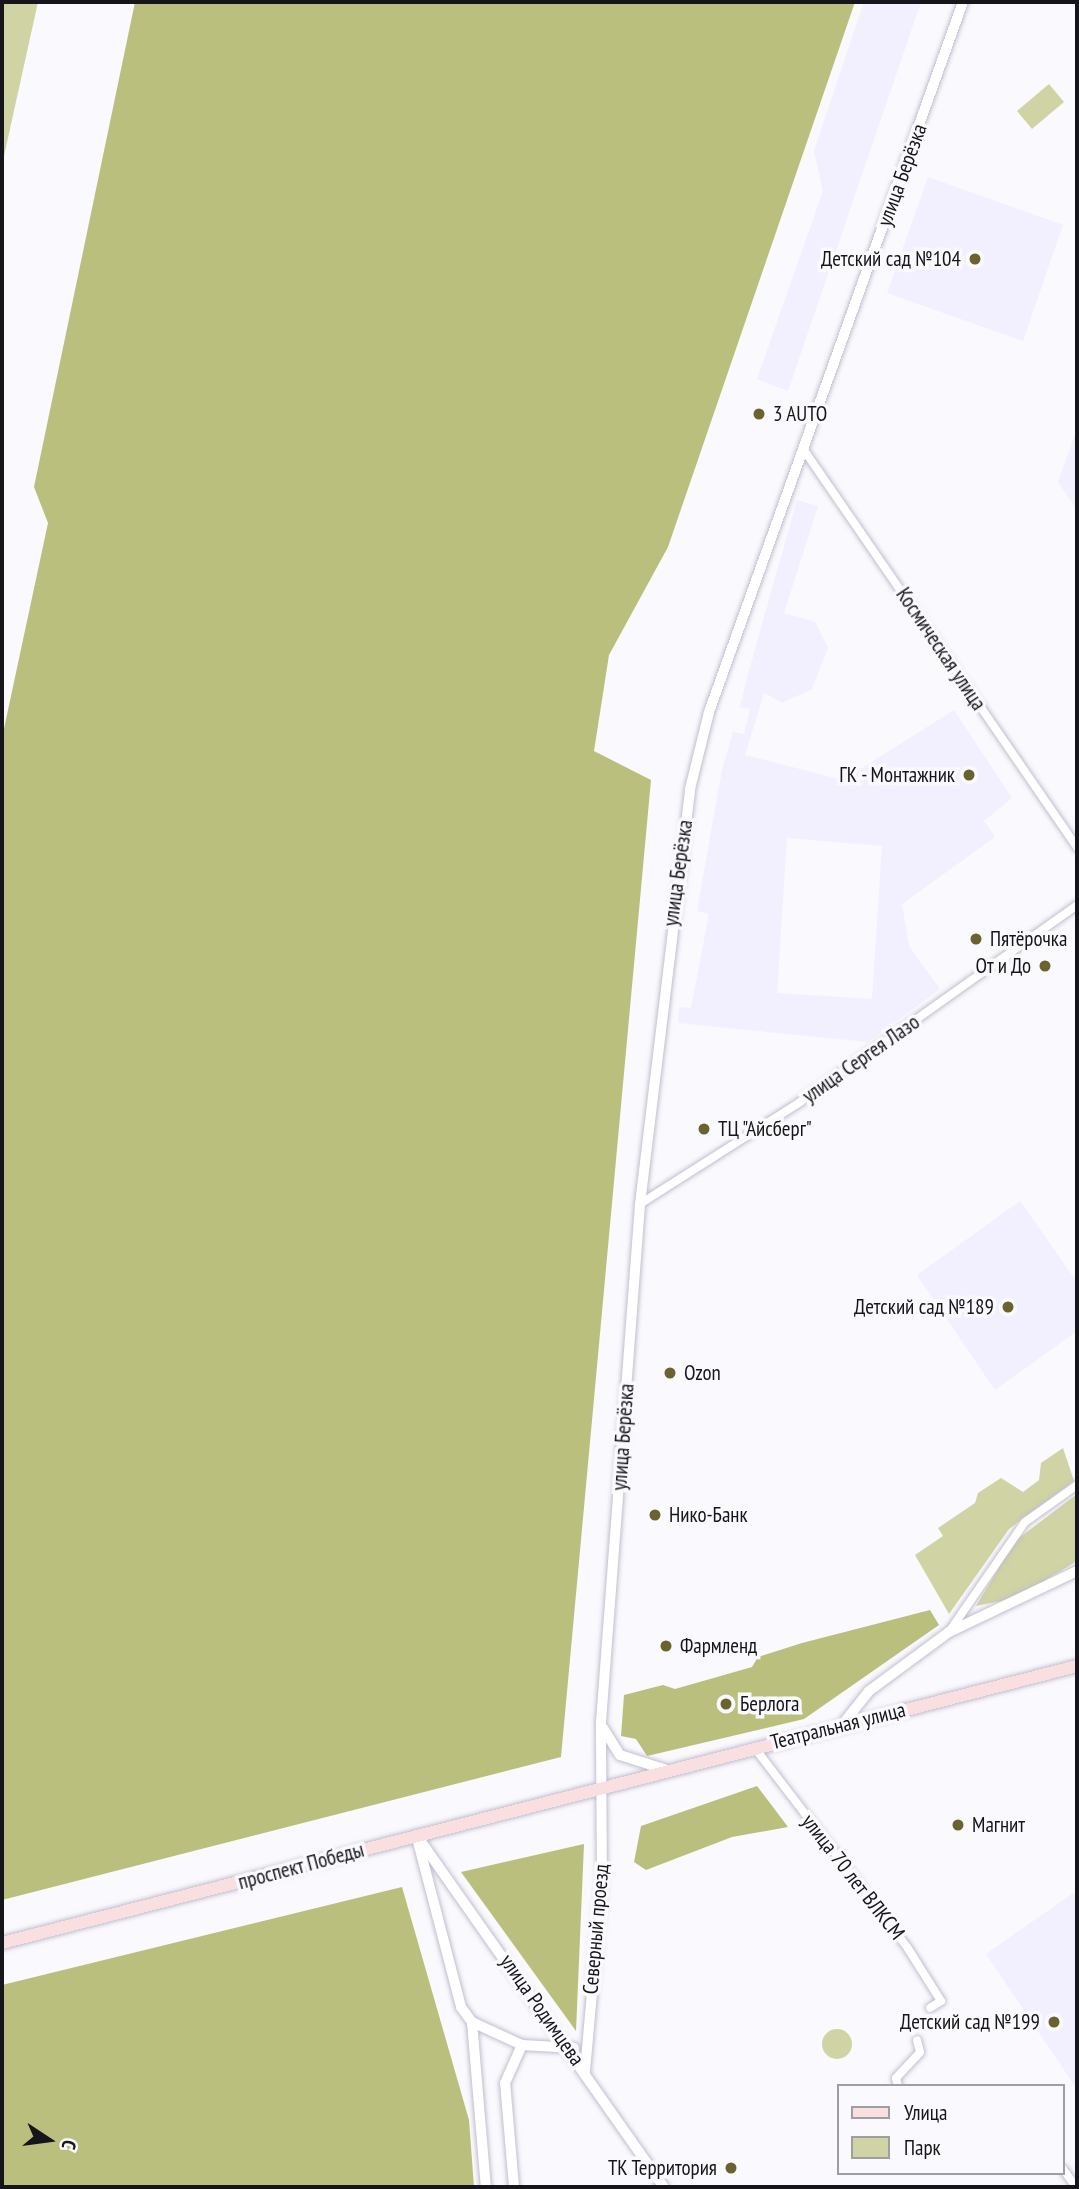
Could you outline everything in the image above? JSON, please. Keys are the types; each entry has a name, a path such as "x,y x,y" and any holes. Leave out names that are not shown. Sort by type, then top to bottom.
{"main road":[{"name":"улица Берёзка","path":"599,1788 601,1723 640,1204 697,754 963,2"},
{"path":"842,1725 869,1691 949,1632 1077,1571"},
{"name":"Театральная улица","path":"599,1788 664,1769 1077,1666"},
{"path":"601,1723 620,1755 664,1769"},
{"name":"проспект Победы","path":"2,1943 599,1788"},
{"name":"Северный проезд","path":"585,2071 602,1881 599,1788"},
{"path":"417,1836 458,1996 472,2022 486,2187"},
{"name":"улица Родимцева","path":"417,1836 571,2049 664,2187"},
{"path":"472,2022 522,2045 571,2049 587,2043"},
{"path":"514,2187 505,2083 522,2045"}],"street":[{"name":"Космическая улица","path":"804,450 1077,848"},
{"name":"улица Сергея Лазо","path":"640,1204 811,1094 1077,905"},
{"path":"949,1632 1025,1522 1077,1485"},
{"name":"улица 70 лет ВЛКСМ","path":"754,1747 907,1947 941,2001 930,2008"},
{"path":"898,2084 896,2078 920,2052 917,2040"},
{"path":"1065,2172 1076,2187"}],"shaded area":[{"path":"864,2 921,2 788,391 757,379 823,191 814,151"},
{"name":"Детский сад №104","path":"928,177 1063,225 1023,341 887,293"},
{"path":"1077,429 1077,510 1058,482"},
{"path":"797,500 818,506 784,613 815,622 828,648 812,689 782,703 764,693 745,755 843,780 954,710 1012,798 984,821 995,837 902,904 909,946 940,989 868,1042 678,1023 679,1007 691,1008 709,914 697,911 722,770 733,732 744,734 750,709 740,707","holes":["787,838 882,846 872,999 777,993"]},
{"name":"Детский сад №189","path":"1020,1201 1077,1282 1077,1331 995,1390 917,1275"},
{"name":"Детский сад №199","path":"1073,1893 1077,1898 1077,2089 986,1954"}],"green space":[{"path":"2,2 38,2 2,165"},
{"path":"135,2 855,2 668,547 609,655 594,751 651,780 561,1757 2,1900 2,738 48,523 34,487"},
{"path":"1049,84 1064,102 1032,129 1017,111"},
{"path":"1063,1448 1074,1481 1009,1529 949,1614 915,1555 943,1536 938,1528 975,1503 978,1493 1001,1478 1023,1492 1039,1480 1041,1463"},
{"path":"1077,1494 1077,1561 1016,1598 976,1606 1015,1541"},
{"path":"930,1610 939,1625 804,1719 647,1756 636,1739 621,1736 624,1695 663,1685 675,1689 752,1667 758,1657 802,1643"},
{"path":"757,1786 788,1827 732,1837 646,1870 634,1862 641,1826"},
{"path":"584,1844 576,2031 461,1872"},
{"path":"402,1887 469,2120 474,2187 2,2187 2,1985"},
{"path":"837,2029 843,2030 851,2038 851,2050 843,2058 837,2059 831,2058 823,2050 822,2044 823,2038 831,2030"}],"place":[{"name":"Детский сад №104","path":"975,259"},
{"name":"3 AUTO","path":"759,414"},
{"name":"ГК - Монтажник","path":"969,775"},
{"name":"Пятёрочка","path":"976,939"},
{"name":"От и До","path":"1045,966"},
{"name":"ТЦ \"Айсберг\"","path":"704,1129"},
{"name":"Детский сад №189","path":"1008,1307"},
{"name":"Ozon","path":"670,1373"},
{"name":"Нико-Банк","path":"655,1515"},
{"name":"Фармленд","path":"666,1646"},
{"name":"Берлога","path":"726,1704"},
{"name":"Магнит","path":"958,1825"},
{"name":"Детский сад №199","path":"1054,2022"},
{"name":"ТК Территория","path":"731,2168"}]}
